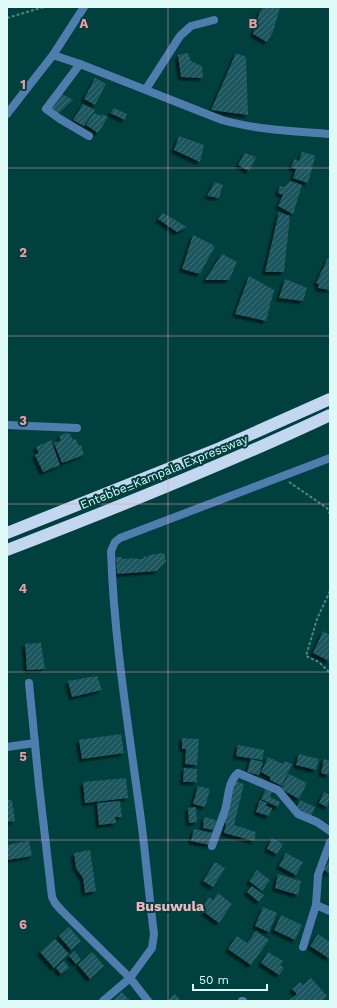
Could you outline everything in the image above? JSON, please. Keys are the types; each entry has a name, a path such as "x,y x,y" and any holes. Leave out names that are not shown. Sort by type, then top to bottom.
{"highway":[{"name":"Entebbe–Kampala Expressway","path":"7,533 220,448 330,399"},
{"name":"Entebbe–Kampala Expressway","path":"7,550 103,513 255,450 330,415"}],"street":[{"path":"7,114 53,55 84,7"},
{"path":"146,89 180,36 191,26 214,20"},
{"path":"53,55 146,89 222,120 258,128 330,134"},
{"path":"80,64 46,109 89,136"},
{"path":"7,426 76,428"},
{"path":"103,1001 130,978 152,948 154,934 141,821 122,690 111,551 115,542 120,538 330,458"},
{"path":"29,683 52,897 62,911 130,978 148,1001"},
{"path":"7,747 35,743"},
{"path":"212,846 225,809 233,778 238,773 278,790 298,814 317,822 330,832"},
{"path":"303,947 316,905 318,875 330,842"},
{"path":"316,905 330,911"}],"path":[{"path":"7,18 44,7"},
{"path":"282,476 307,496 327,508 330,514"},
{"path":"330,591 317,619 306,656 319,662 330,673"}],"building":[{"path":"263,7 280,7 273,32 267,42 253,34 260,11"},
{"path":"188,53 191,61 202,66 203,78 181,77 178,55"},
{"path":"236,53 246,57 248,115 211,110"},
{"path":"95,78 106,84 95,105 84,99"},
{"path":"62,94 73,100 57,115 48,108"},
{"path":"83,104 95,110 84,126 73,120"},
{"path":"114,108 127,114 125,120 110,113"},
{"path":"94,113 102,116 103,114 108,117 98,133 86,125"},
{"path":"179,136 204,145 200,162 174,150"},
{"path":"302,152 314,155 315,157 308,183 293,178 296,169 291,167 295,159 299,161"},
{"path":"245,153 256,157 249,171 238,165"},
{"path":"290,181 302,185 293,214 278,206 283,195 278,193 280,186 284,187"},
{"path":"215,182 223,185 219,198 207,196"},
{"path":"279,212 290,216 284,272 265,272"},
{"path":"163,213 187,227 177,232 158,219"},
{"path":"193,235 215,246 200,274 182,269"},
{"path":"222,254 237,262 229,280 205,280"},
{"path":"328,258 330,260 330,290 318,288 319,284 316,283"},
{"path":"249,276 274,290 266,321 235,314"},
{"path":"285,279 307,288 303,301 279,298"},
{"path":"66,433 70,434 73,440 76,439 78,445 81,445 84,455 62,463 54,443 60,441 60,436"},
{"path":"51,440 60,465 43,472 35,455 39,453 36,447"},
{"path":"164,553 166,561 157,571 117,574 116,557 121,557 123,559 143,559 149,555"},
{"path":"323,631 330,635 329,661 313,653"},
{"path":"41,643 45,669 27,670 25,644"},
{"path":"97,676 102,690 72,697 68,681"},
{"path":"121,734 124,753 82,759 79,740"},
{"path":"182,738 199,739 197,765 185,764 186,749 182,749"},
{"path":"238,745 264,750 262,760 236,756"},
{"path":"299,754 319,759 316,770 296,765"},
{"path":"268,757 283,764 284,761 292,764 282,786 270,780 270,777 261,772"},
{"path":"251,759 263,762 259,775 247,772"},
{"path":"324,759 330,761 329,775 321,773"},
{"path":"184,768 197,769 197,782 183,782"},
{"path":"289,774 307,783 299,799 281,789"},
{"path":"126,778 128,798 85,803 83,782"},
{"path":"235,781 244,784 234,825 256,832 254,841 224,833 226,823 224,823"},
{"path":"198,786 210,789 205,807 193,804"},
{"path":"266,789 272,792 270,797 280,802 278,807 261,799"},
{"path":"324,792 330,795 330,800 327,807 319,803"},
{"path":"7,800 12,800 15,821 7,822"},
{"path":"260,800 267,803 266,806 272,808 269,816 256,812"},
{"path":"300,800 315,807 311,817 296,809"},
{"path":"120,801 122,817 115,817 116,823 99,825 97,803"},
{"path":"196,807 197,822 189,823 188,808"},
{"path":"204,817 216,820 214,830 203,828"},
{"path":"194,829 213,833 210,845 191,841"},
{"path":"272,838 283,844 277,854 267,849"},
{"path":"29,841 32,856 7,860 7,845"},
{"path":"90,850 96,891 85,893 83,878 76,868 74,853"},
{"path":"286,853 303,862 296,875 279,866"},
{"path":"330,859 330,874 324,870"},
{"path":"215,862 225,868 213,887 203,881"},
{"path":"257,870 270,880 262,891 249,881"},
{"path":"278,874 301,881 298,895 275,888"},
{"path":"252,886 264,895 259,902 247,892"},
{"path":"218,893 232,904 219,923 204,912 207,909 203,906 209,897 213,900"},
{"path":"263,907 277,913 269,932 255,926"},
{"path":"281,915 302,925 295,940 274,930"},
{"path":"69,927 81,941 71,950 59,936"},
{"path":"256,931 269,940 251,965 228,949 237,936 247,943"},
{"path":"318,934 330,942 330,959 310,946"},
{"path":"55,939 69,954 54,968 40,952"},
{"path":"75,951 81,960 76,964 69,956"},
{"path":"92,952 104,966 90,979 78,965"},
{"path":"268,952 283,961 280,965 284,968 279,975 261,963"},
{"path":"64,961 69,968 61,974 56,968"},
{"path":"311,978 327,996 322,1001 288,1001 297,994 292,989 300,982 303,985"},
{"path":"122,992 130,1001 112,1001"},
{"path":"175,994 181,1001 167,1001"}],"district":[{"name":"Busuwula","path":"170,906"}]}
